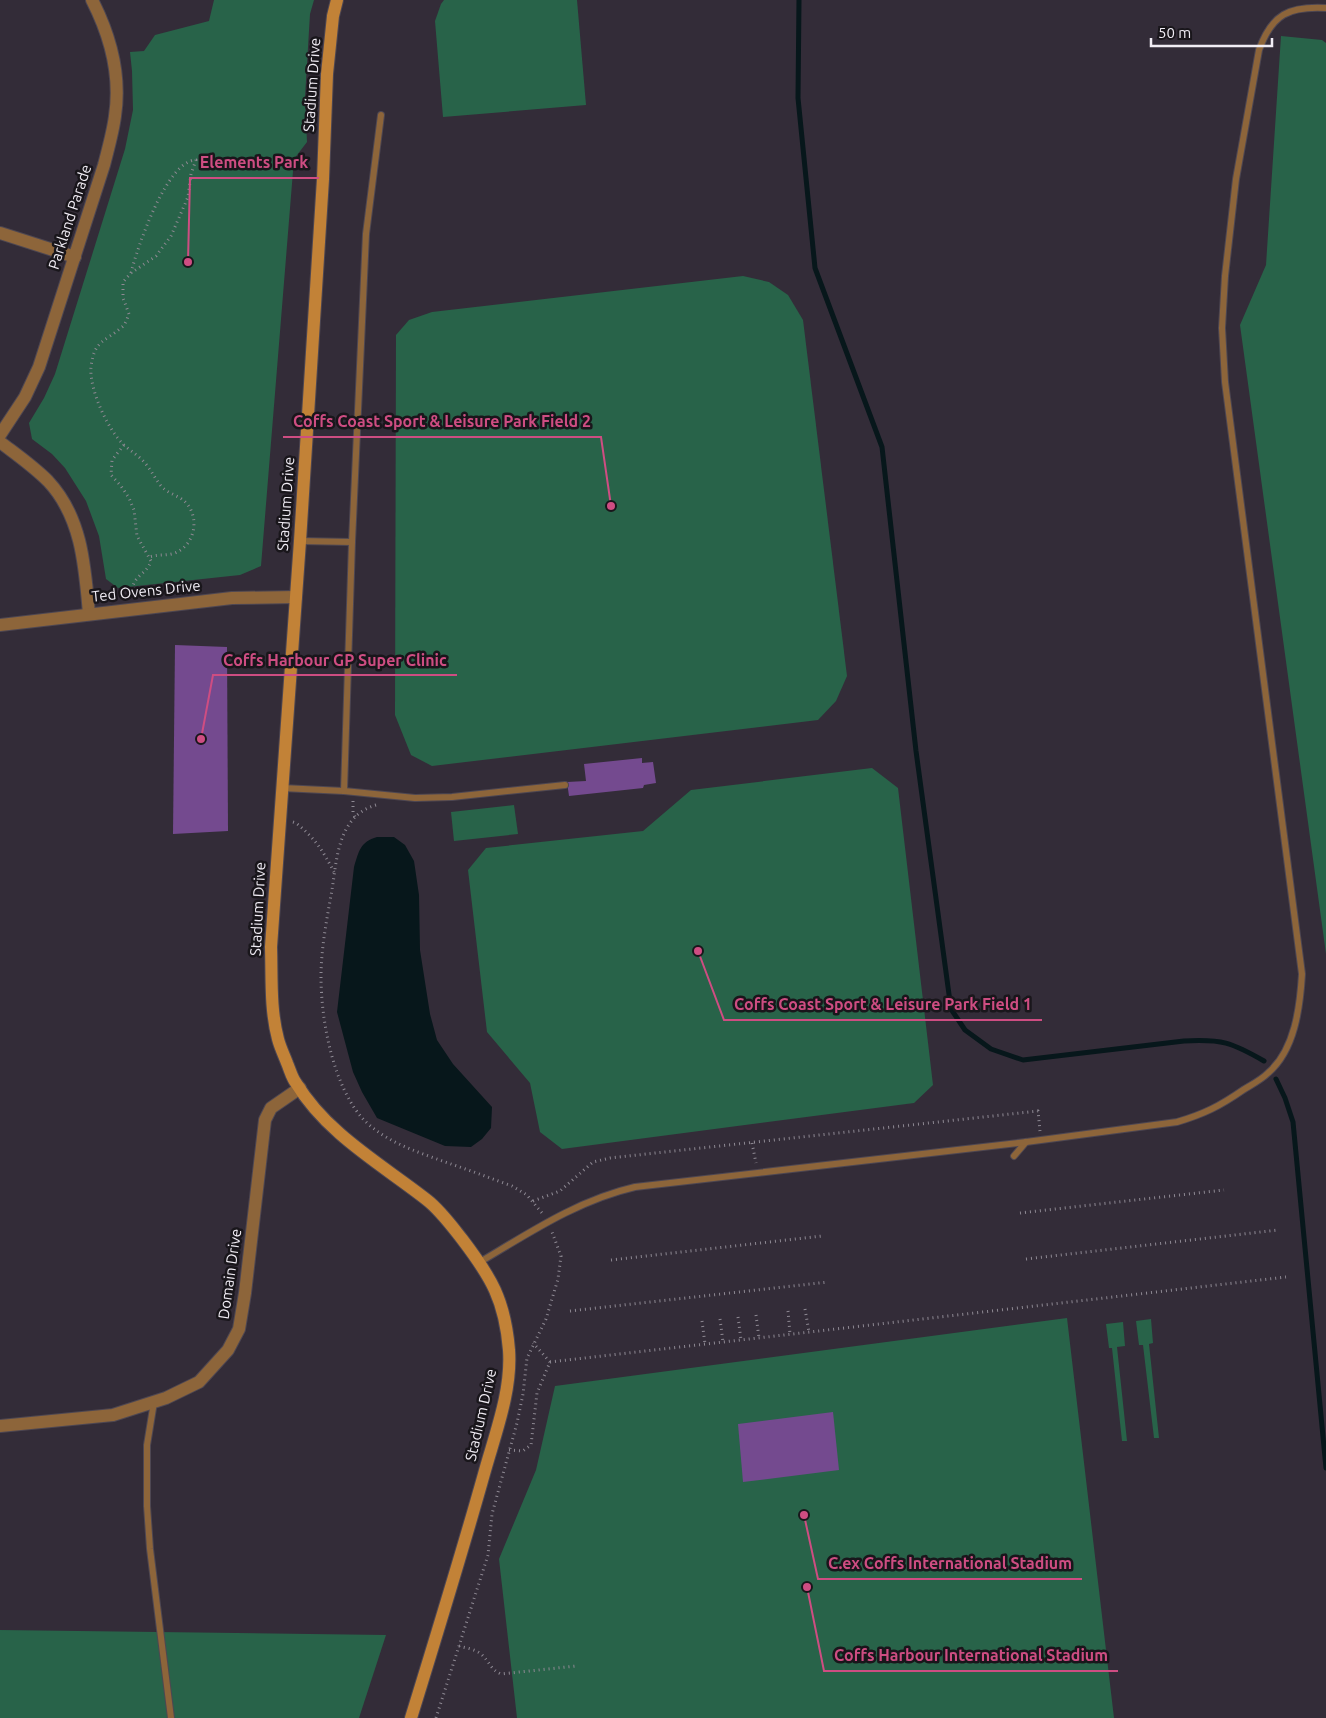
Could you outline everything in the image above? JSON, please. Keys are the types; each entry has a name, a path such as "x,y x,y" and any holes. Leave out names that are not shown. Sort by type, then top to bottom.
{"main road":[{"name":"Stadium Drive","path":"338,0 333,16 328,74 300,540 271,947 272,1007 278,1040 295,1083 320,1115 353,1145 429,1202 448,1222 480,1262 500,1300 506,1324 509,1351 509,1378 503,1405 470,1525 411,1718"}],"street":[{"name":"Parkland Parade","path":"0,435 25,396 39,367 104,165 116,114 113,61 104,26 92,0"},
{"path":"0,233 75,256"},
{"path":"0,442 47,480 60,496 69,512 80,544 89,614"},
{"name":"Ted Ovens Drive","path":"0,625 232,598 296,597"},
{"name":"Domain Drive","path":"0,1426 113,1415 166,1398 200,1382 228,1350 239,1329 266,1120 271,1108 300,1088"}],"lane":[{"path":"480,1262 579,1206 611,1192 1177,1122 1219,1107 1269,1073 1279,1060 1290,1041 1297,1018 1302,974 1225,382 1222,328 1224,276 1236,179 1259,50 1264,34 1286,12 1301,8 1326,8"},
{"path":"344,791 352,542 366,234 381,115"},
{"path":"300,540 352,542"},
{"path":"282,788 344,791 415,798 452,797 565,785"},
{"path":"1014,1156 1026,1142"},
{"path":"154,1402 147,1444 147,1506 150,1549 170,1718"}],"path":[{"path":"131,272 156,256 171,236 188,196 191,174 196,160 190,160 183,166 158,199 138,248 131,272 123,284 124,301 129,314 123,326 98,345 91,366 98,404 124,445 144,462 164,489 184,500 193,514 194,528 192,537 183,548 168,555 149,557"},
{"path":"124,445 112,460 111,475 129,498 134,512 137,536 151,560 149,566 134,582 132,595"},
{"path":"354,792 353,812 355,817"},
{"path":"381,804 365,810 348,825 341,840 334,873 322,968 322,997 330,1048 340,1080 348,1098 364,1119 383,1135 419,1153 512,1186 533,1201 541,1212"},
{"path":"280,820 296,823 303,828 323,851 334,873"},
{"path":"533,1201 560,1191 588,1166 601,1159 1038,1111 1040,1132"},
{"path":"752,1143 756,1163"},
{"path":"1020,1214 1224,1190"},
{"path":"1026,1259 1278,1230"},
{"path":"611,1260 822,1236"},
{"path":"436,1718 488,1555 492,1514 523,1394 527,1358 546,1319 558,1279 561,1256 556,1240"},
{"path":"550,1362 1286,1277"},
{"path":"570,1311 828,1282"},
{"path":"805,1309 809,1332"},
{"path":"788,1311 790,1334"},
{"path":"756,1315 759,1338"},
{"path":"738,1317 741,1340"},
{"path":"720,1319 723,1342"},
{"path":"702,1321 705,1344"},
{"path":"533,1343 550,1362"},
{"path":"509,1450 523,1451 531,1445 538,1393 550,1362"},
{"path":"459,1646 482,1654 493,1669 501,1674 576,1666"}],"green space":[{"path":"214,0 314,0 310,14 305,97 307,142 294,159 261,566 240,575 118,588 106,579 99,536 86,501 65,468 52,454 32,439 29,423 44,398 55,374 125,149 133,110 130,52 144,51 155,35 209,21"},
{"path":"444,0 577,0 586,105 443,117 435,21"},
{"path":"1281,36 1322,40 1326,43 1326,954 1240,325 1266,265"},
{"path":"743,276 769,282 788,295 803,320 847,676 836,701 818,720 432,766 411,755 395,715 396,335 409,320 432,312"},
{"path":"872,768 898,788 933,1085 914,1103 562,1149 540,1132 530,1083 487,1032 468,870 486,848 643,831 691,790"},
{"path":"514,805 518,834 454,841 451,812"},
{"path":"1067,1318 1114,1718 517,1718 499,1559 536,1470 555,1386"},
{"path":"1151,1319 1153,1343 1149,1344 1159,1438 1154,1438 1143,1345 1139,1345 1136,1321"},
{"path":"1123,1322 1125,1346 1117,1347 1127,1441 1122,1441 1112,1348 1109,1348 1106,1324"},
{"path":"0,1630 386,1635 359,1718 0,1718"}],"shaded area":[{"path":"377,837 394,837 405,845 414,861 419,895 420,950 430,1014 437,1040 453,1064 492,1107 491,1128 482,1139 471,1147 445,1146 377,1118 353,1072 337,1012 354,867 364,844"}],"building":[{"path":"175,645 227,647 228,831 173,834"},
{"path":"642,758 642,763 653,762 656,783 644,785 643,788 569,796 567,782 586,781 584,764"},
{"path":"833,1412 839,1470 743,1482 738,1424"}],"waterway":[{"path":"799,0 798,98 815,268 882,447 916,751 951,1009 965,1030 991,1049 1023,1060 1184,1041 1217,1041 1234,1046 1264,1061"},
{"path":"1276,1079 1293,1122 1326,1468"}],"place":[{"name":"Elements Park","path":"188,262"},
{"name":"Coffs Coast Sport & Leisure Park Field 2","path":"611,506"},
{"name":"Coffs Harbour GP Super Clinic","path":"201,739"},
{"name":"Coffs Coast Sport & Leisure Park Field 1","path":"698,951"},
{"name":"C.ex Coffs International Stadium","path":"804,1515"},
{"name":"Coffs Harbour International Stadium","path":"807,1587"}]}
